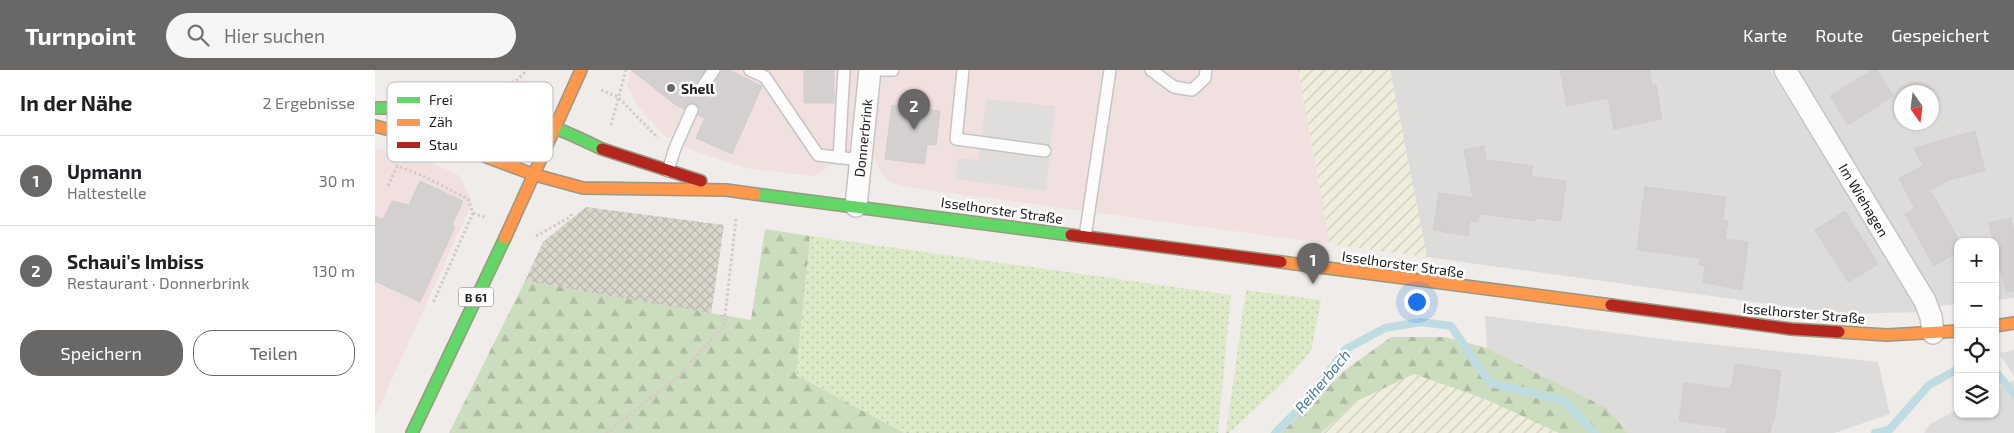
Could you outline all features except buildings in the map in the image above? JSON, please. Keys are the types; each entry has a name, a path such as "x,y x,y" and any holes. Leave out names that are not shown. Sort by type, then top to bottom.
{"street":[{"name":"B 61","path":"553,134 581,70"},
{"name":"Donnerbrink","path":"856,206 870,70"},
{"name":"Im Wiehagen","path":"1785,70 1925,302 1931,317 1933,333"},
{"name":"Isselhorster Straße","path":"553,126 614,154 726,190"},
{"name":"Isselhorster Straße","path":"500,162 535,175 583,188 726,190 1791,329 1841,334 1954,332"},
{"name":"B 61","path":"412,433 541,162"},
{"path":"1999,325 2014,322"}],"lane":[{"path":"703,86 714,70"},
{"path":"750,70 765,76 818,155 861,160"},
{"path":"839,158 844,70"},
{"path":"882,70 893,70"},
{"path":"963,70 956,140 1045,151"},
{"path":"1085,237 1110,70"},
{"path":"1151,70 1174,87 1192,90 1205,78 1206,70"},
{"path":"662,189 675,148 692,110"}],"path":[{"path":"626,70 618,97 656,136 675,148"},
{"path":"388,186 397,166 421,174 468,199 473,212 433,304"},
{"path":"534,237 570,217 583,188"},
{"path":"606,433 677,377 724,325 739,192"}],"shaded area":[{"path":"631,70 859,70 849,154 814,176 746,168 686,148 664,135 636,104 627,85"},
{"path":"883,70 1298,70 1330,244 900,186 889,181 880,172 872,152"},
{"path":"1390,70 1770,70 1921,312 1841,314 1427,257"},
{"path":"1795,70 2014,70 2014,298 1999,300 1999,238 1954,238 1954,304 1940,306"},
{"path":"986,99 1055,106 1046,191 955,179 958,158 979,160"},
{"path":"375,149 387,152 387,162 430,162 460,176 472,203 375,416"},
{"path":"586,207 724,225 711,314 525,281 543,242"},
{"path":"1485,316 1662,339 1878,362 1890,414 1834,433 1628,433 1607,408 1487,348"},
{"path":"2014,350 2014,376 1999,353"},
{"path":"2014,380 2014,433 1924,433 1930,424 1954,411 1954,418 1999,418 1999,388"}],"green space":[{"path":"1298,70 1390,70 1427,257 1330,244"},
{"path":"765,229 810,236 796,375 904,433 449,433 525,281 751,320"},
{"path":"810,236 1231,295 1218,433 904,433 796,375"},
{"path":"1246,290 1321,300 1311,351 1282,384 1229,433 1226,433"},
{"path":"1391,337 1445,337 1487,348 1607,408 1628,433 1559,433 1485,399 1414,374 1357,401 1321,433 1281,433 1344,371"},
{"path":"1414,374 1485,399 1559,433 1321,433 1357,401"}],"waterway":[{"name":"Reiherbach","path":"1275,433 1306,402 1346,349 1385,328 1421,322 1451,326 1490,383 1565,401 1595,433"},
{"name":"Reiherbach","path":"1875,433 1889,430 1929,385 1954,371"},
{"name":"Reiherbach","path":"1997,373 2014,394"}],"traffic: fast":[{"path":"375,108 387,108"},
{"path":"553,127 602,149"},
{"path":"755,194 1071,235"},
{"path":"412,433 505,238"}],"traffic: slow":[{"path":"553,132 581,70"},
{"path":"375,126 387,129"},
{"path":"500,162 535,175 583,188 726,190 755,194"},
{"path":"505,238 539,162"},
{"path":"1281,262 1611,305"},
{"path":"1999,325 2014,323"},
{"path":"1839,332 1887,335 1954,331"}],"traffic: jam":[{"path":"602,149 701,181"},
{"path":"1071,235 1281,262"},
{"path":"1611,305 1791,329 1839,332"}],"place":[{"name":"Shell","path":"671,88"},
{"name":"Schaui's Imbiss","path":"914,130"},
{"name":"Upmann","path":"1313,284"}]}
